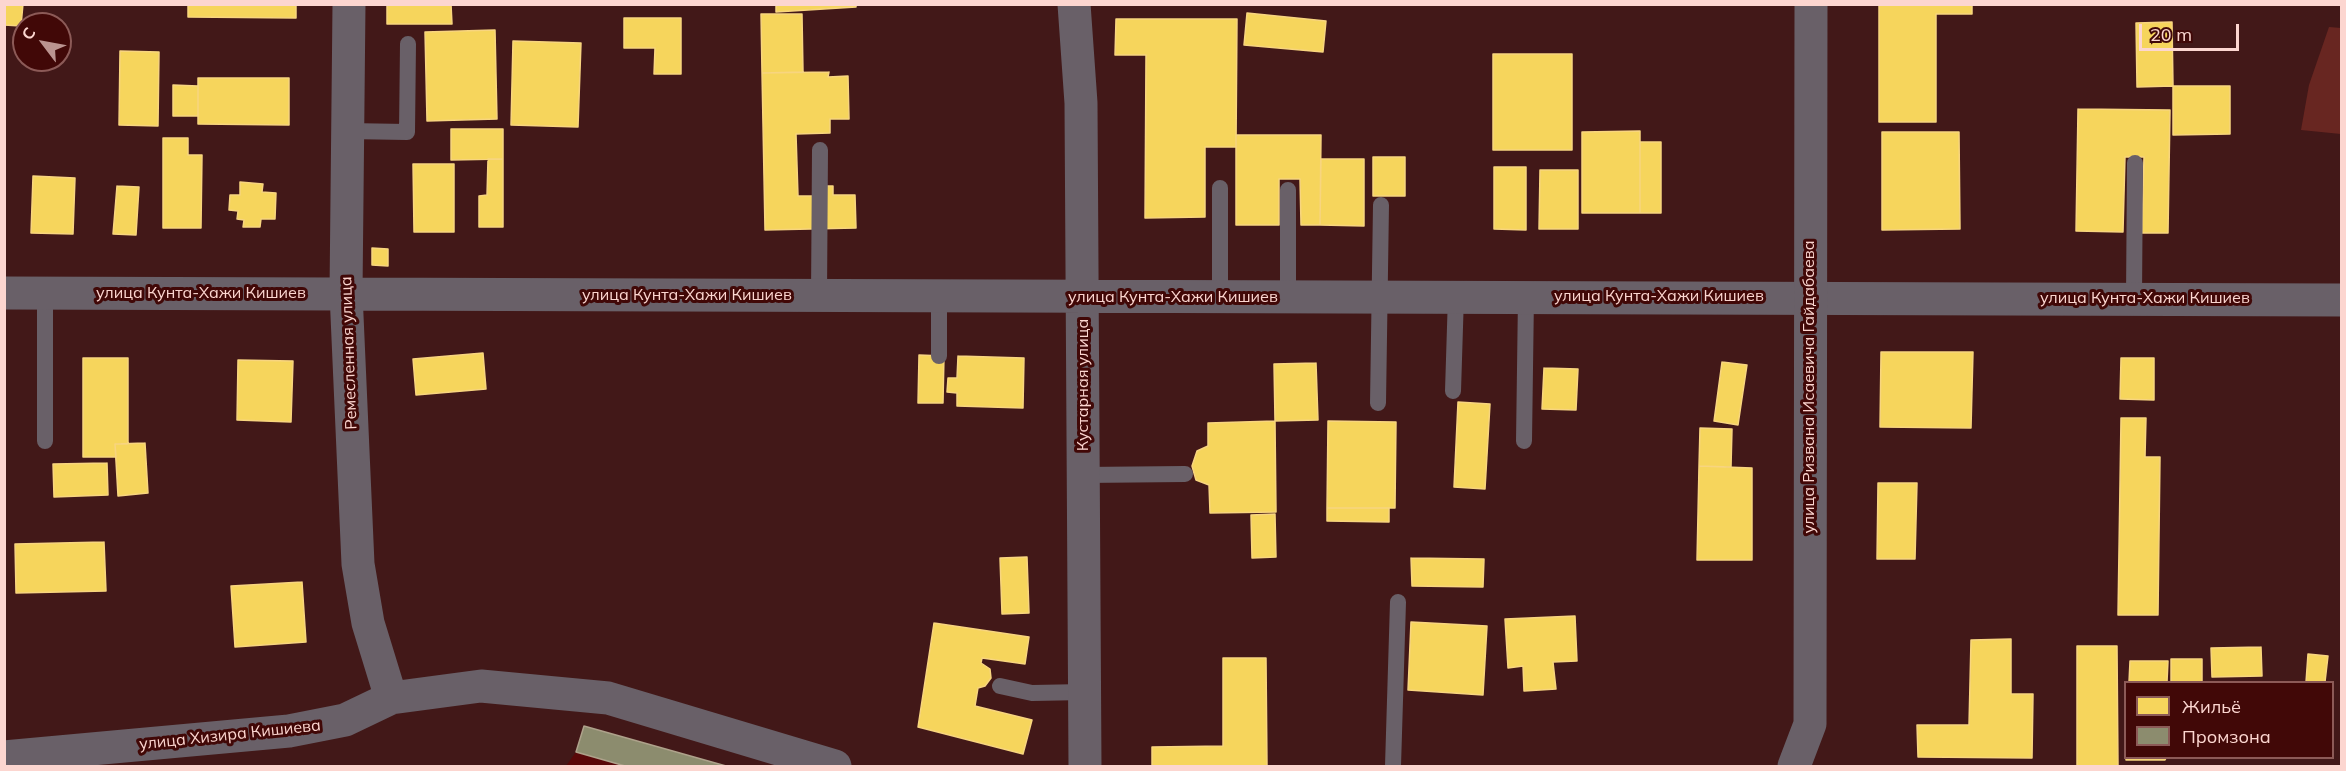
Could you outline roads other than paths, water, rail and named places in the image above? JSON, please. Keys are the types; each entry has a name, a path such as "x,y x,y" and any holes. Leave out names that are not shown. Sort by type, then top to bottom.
{"street":[{"name":"Ремесленная улица","path":"349,4 346,293 358,564 368,623 391,698"},
{"name":"Кустарная улица","path":"1074,4 1072,68 1081,103 1085,766"},
{"name":"улица Ризвана Исаевича Гайдабаева","path":"1794,766 1810,724 1811,4"},
{"name":"улица Кунта-Хажи Кишиев","path":"4,293 939,297 1456,295 2342,300"},
{"name":"улица Хизира Кишиева","path":"4,756 289,731 345,720 391,698 481,686 608,698 835,766"}],"lane":[{"path":"347,131 407,132 408,44"},
{"path":"819,296 820,150"},
{"path":"2134,298 2135,163"},
{"path":"1220,188 1220,297"},
{"path":"1288,190 1288,296"},
{"path":"1378,403 1381,205"},
{"path":"45,293 45,441"},
{"path":"1453,391 1456,295"},
{"path":"1524,441 1526,296"},
{"path":"939,297 939,356"},
{"path":"1083,475 1185,474"},
{"path":"1393,766 1398,602"},
{"path":"1000,686 1032,693 1085,692"}]}
